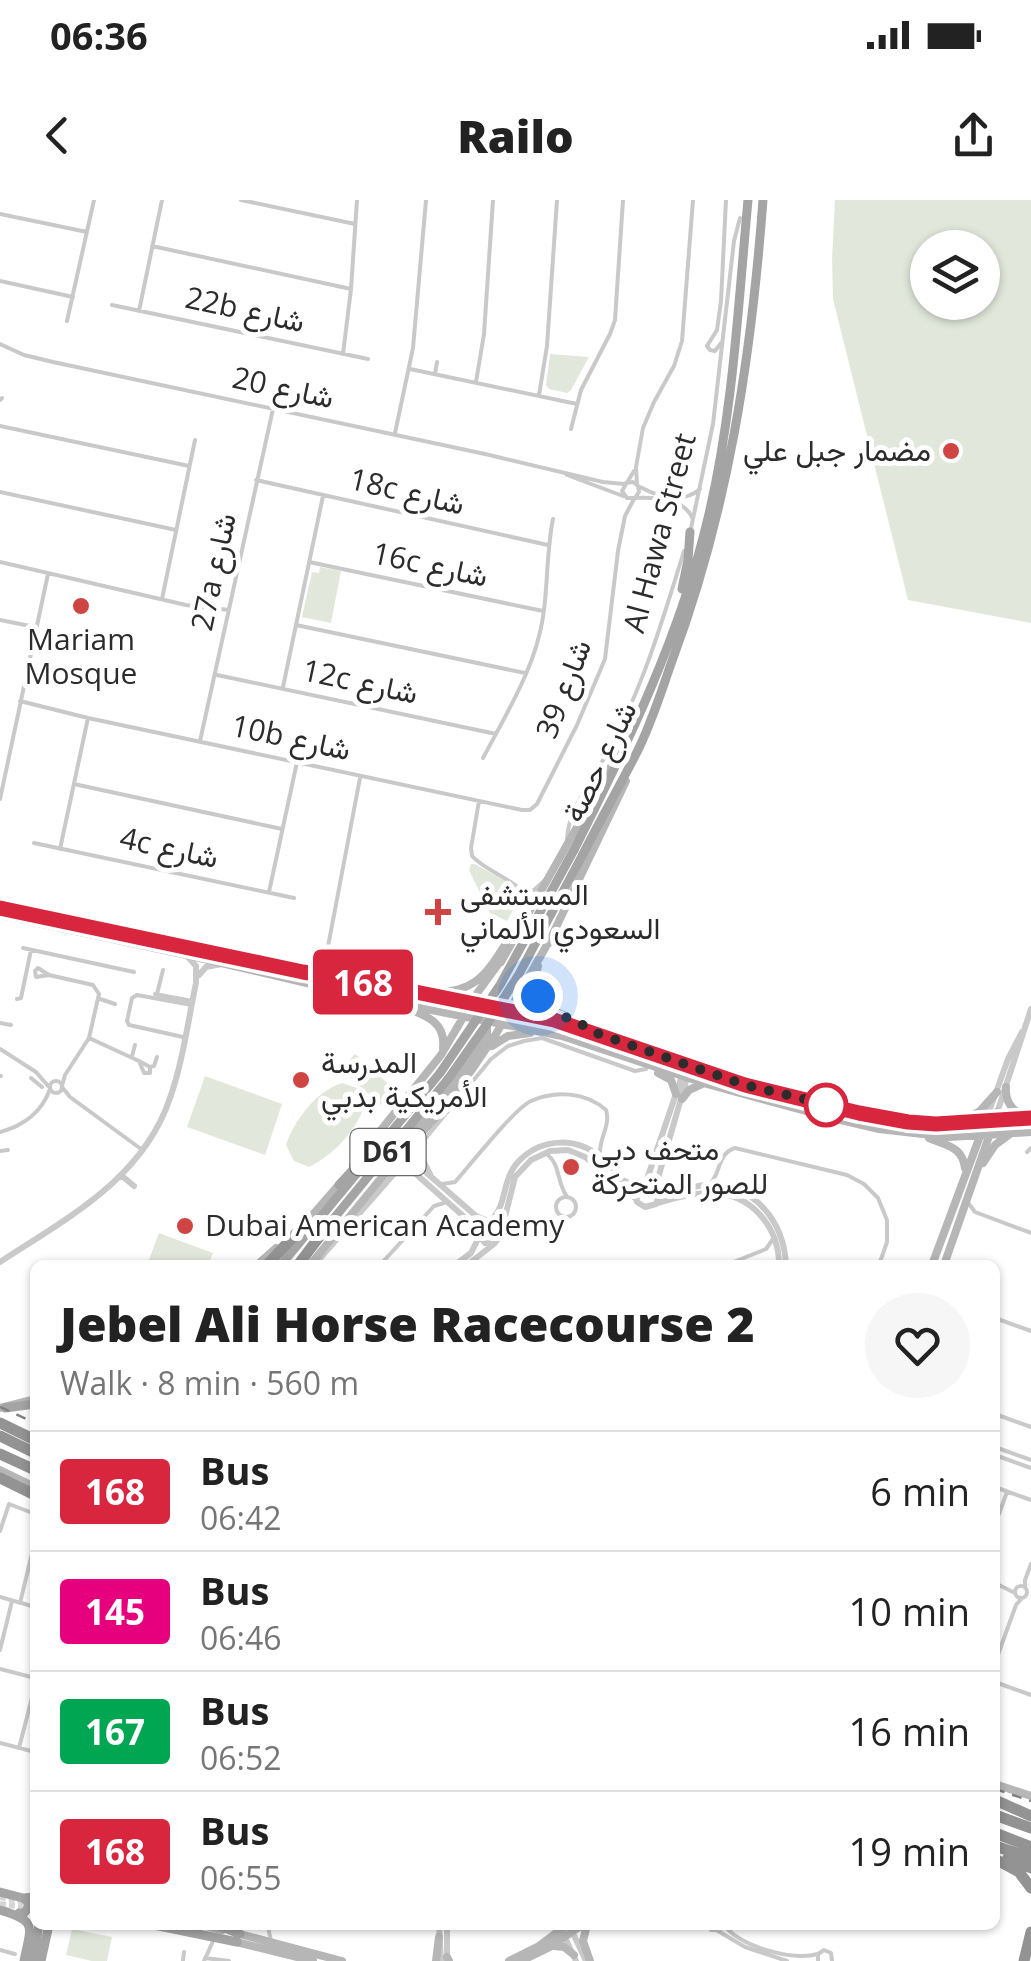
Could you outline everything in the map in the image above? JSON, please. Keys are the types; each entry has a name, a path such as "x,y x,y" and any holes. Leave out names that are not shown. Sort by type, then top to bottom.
{"highway":[{"path":"300,1260 329,1224"},
{"path":"272,1260 304,1226"},
{"path":"0,1423 30,1438"},
{"path":"0,1436 30,1450"},
{"path":"0,1454 30,1468"},
{"path":"0,1478 30,1492"},
{"path":"1000,1800 1031,1808"},
{"path":"1000,1801 1031,1816"},
{"path":"1000,1817 1031,1828"},
{"path":"1000,1836 1031,1847"},
{"path":"1000,1853 1031,1858"},
{"path":"1000,1854 1031,1868"},
{"path":"1000,1856 1031,1888"},
{"path":"1028,1960 1031,1932"}],"main road":[{"name":"شارع حصة","path":"736,336 744,200"},
{"name":"شارع حصة","path":"329,1224 444,1076 500,985 626,748 652,689 694,570 713,494 731,394 744,200"},
{"name":"شارع حصة","path":"574,849 636,754 688,619 723,495 748,358 764,200"},
{"path":"678,616 691,530"},
{"path":"316,1260 482,1045 495,1016 517,996 606,826 636,754"},
{"path":"417,992 456,991 476,982 488,971 544,884 574,849"},
{"path":"473,1068 495,1016 486,991 544,884"},
{"path":"0,912 63,921 305,973 417,992 468,1010"},
{"path":"0,912 372,998 468,1010"},
{"path":"33,922 35,918 63,921"},
{"path":"548,943 536,974 538,996 550,1009 707,1084 828,1117 921,1135 958,1150 968,1177"},
{"path":"263,1260 304,1226 339,1185 442,1055 502,959"},
{"path":"339,990 346,1002"},
{"path":"372,998 397,998 596,1033"},
{"path":"399,1002 437,1024 444,1039 442,1055"},
{"path":"495,1016 623,1056 668,1078 679,1096 707,1084"},
{"path":"386,1171 436,1117 494,1044 518,1034 542,1032"},
{"path":"643,1065 650,1061 745,1085"},
{"path":"687,1073 894,1120 1031,1132"},
{"name":"شارع حصة","path":"285,1260 394,1128 444,1076"},
{"path":"1006,1086 1010,1106 1030,1119"},
{"path":"955,1123 980,1111 997,1092"},
{"path":"921,1135 1030,1119"},
{"path":"1003,1129 1030,1119"},
{"path":"934,1260 987,1127"},
{"path":"946,1260 966,1197 968,1177 987,1127"},
{"path":"339,1185 394,1128"},
{"path":"968,1177 995,1145 1017,1132"},
{"path":"2,1408 30,1402"},
{"path":"0,1470 30,1484"},
{"path":"1000,1786 1031,1796"},
{"path":"0,1892 30,1897"},
{"path":"3,1911 26,1912 29,1904 23,1898"},
{"path":"3,1911 22,1917 29,1924 28,1961"},
{"path":"28,1961 37,1930"},
{"path":"41,1961 50,1930"},
{"path":"176,1930 210,1938 258,1939 342,1961"},
{"path":"200,1930 239,1938"},
{"path":"216,1930 313,1961"},
{"path":"225,1930 239,1938"},
{"path":"521,1961 562,1930"},
{"path":"509,1961 548,1944 562,1930"},
{"path":"584,1930 588,1961"},
{"path":"440,1937 444,1960"},
{"path":"548,1944 564,1947 575,1958"}],"street":[{"path":"67,321 94,200"},
{"path":"139,311 162,200"},
{"path":"241,200 355,224"},
{"path":"343,354 357,200"},
{"path":"397,435 410,368 426,200"},
{"path":"476,382 484,334 493,200"},
{"path":"538,395 548,336 557,200"},
{"path":"571,430 584,383 614,325 623,200"},
{"path":"635,498 639,494 636,467 646,418 674,366 682,341 692,200"},
{"path":"726,200 717,330 707,344 712,351 720,346 726,309"},
{"path":"0,214 87,232"},
{"name":"Al Hawa Street","path":"574,849 567,828 642,677 691,530 713,424 740,218"},
{"path":"152,246 351,289"},
{"path":"0,281 73,297"},
{"name":"22b شارع","path":"112,305 368,359"},
{"name":"شارع 20","path":"0,344 31,357 625,484"},
{"path":"434,374 437,362"},
{"path":"410,368 578,404"},
{"name":"27a شارع","path":"201,742 271,408"},
{"path":"0,426 189,466"},
{"path":"162,599 195,440"},
{"path":"636,467 622,491 624,496 680,504 690,512 691,530"},
{"name":"شارع 20","path":"558,472 624,496"},
{"name":"18c شارع","path":"256,480 548,545"},
{"path":"625,484 630,482 649,492 680,499 700,488"},
{"path":"0,492 176,530"},
{"path":"282,689 323,496"},
{"name":"شارع 39","path":"530,810 570,739 605,658 625,516 624,496"},
{"name":"شارع 39","path":"625,516 635,498"},
{"path":"483,758 539,638 553,519"},
{"path":"0,562 228,612"},
{"name":"16c شارع","path":"309,562 543,611"},
{"path":"0,798 47,572"},
{"path":"0,620 36,627"},
{"path":"296,625 525,673"},
{"name":"12c شارع","path":"215,674 496,734"},
{"name":"10b شارع","path":"20,702 530,810"},
{"path":"60,849 88,718"},
{"path":"268,892 297,762"},
{"path":"305,973 317,970 326,957 362,776"},
{"path":"74,784 282,829"},
{"path":"481,802 471,848 473,858 524,892 530,906"},
{"name":"4c شارع","path":"34,843 294,898"},
{"path":"524,892 544,884"},
{"path":"23,948 134,972"},
{"path":"17,999 21,999 31,950"},
{"path":"0,1132 25,1122 60,1090 89,1038 98,991 93,985 49,975 36,977 34,972 43,952"},
{"path":"0,1262 95,1200 122,1176 160,1123 171,1097 198,976 195,964 186,955"},
{"path":"326,957 329,968 342,980"},
{"path":"198,976 207,967 223,964"},
{"path":"163,970 156,994 192,1003"},
{"path":"185,1037 127,1022 136,994 192,1003"},
{"path":"98,998 115,1004"},
{"path":"987,1127 1021,1046 1031,1009"},
{"path":"0,1022 11,1024"},
{"path":"987,1127 1011,1052 1025,1026"},
{"path":"89,1038 150,1067 157,1057"},
{"path":"494,1244 485,1243 471,1223 447,1202 422,1156 425,1139 491,1058 503,1048 524,1040 545,1039 635,1071 643,1065"},
{"path":"132,1056 135,1045"},
{"path":"0,1049 44,1078 59,1082 60,1090"},
{"path":"36,1072 30,1080 42,1087"},
{"path":"656,1204 660,1199 660,1156 687,1073"},
{"path":"47,1100 54,1081 65,1075"},
{"path":"44,1078 50,1088 60,1090 143,1151"},
{"path":"436,1117 414,1149 418,1171 436,1185 455,1182 523,1107 536,1099 567,1093 600,1105 608,1113 600,1144 602,1158"},
{"path":"463,1260 472,1253 482,1224 500,1209 509,1174 526,1154 556,1142 588,1149 623,1180 673,1192 722,1186 748,1196 771,1217 784,1241 781,1260"},
{"path":"588,1149 600,1144"},
{"path":"708,1185 717,1176 723,1155 735,1148 855,1178 874,1193 885,1212 888,1236 881,1260"},
{"path":"0,1151 8,1150"},
{"path":"555,1164 564,1150"},
{"path":"473,1260 501,1238 515,1178 526,1164 543,1153 564,1150 591,1160 645,1207 702,1193 728,1195 753,1208 766,1222 780,1260"},
{"path":"543,1153 551,1157 561,1188 574,1201 576,1208 569,1216 557,1211 561,1188"},
{"path":"636,1198 636,1191 660,1156"},
{"path":"317,1260 396,1172 407,1169 418,1171 476,1216 499,1224 502,1230"},
{"path":"122,1176 134,1186"},
{"path":"717,1176 722,1186"},
{"path":"455,1182 456,1198"},
{"path":"434,1206 436,1185"},
{"path":"966,1197 975,1212 1031,1233"},
{"path":"559,1200 568,1198"},
{"path":"385,1260 434,1206 447,1202"},
{"path":"959,1219 975,1212"},
{"path":"738,1260 766,1249 774,1236"},
{"path":"766,1249 779,1260"},
{"path":"1000,1320 1031,1331"},
{"path":"1000,1416 1031,1428"},
{"path":"1000,1449 1031,1460"},
{"path":"1000,1457 1031,1468"},
{"path":"1000,1489 1031,1500"},
{"path":"1000,1514 1007,1492"},
{"path":"0,1531 9,1504 30,1512"},
{"path":"20,1602 30,1561"},
{"path":"1000,1650 1019,1596 1025,1591 1031,1564"},
{"path":"1000,1585 1025,1591"},
{"path":"1008,1588 1019,1596"},
{"path":"1019,1596 1025,1591"},
{"path":"0,1597 30,1605"},
{"path":"0,1650 12,1601"},
{"path":"0,1677 1,1669 30,1677"},
{"path":"1000,1684 1031,1695"},
{"path":"19,1748 30,1705"},
{"path":"0,1743 30,1751"},
{"path":"258,1939 265,1930"},
{"path":"268,1930 273,1943"},
{"path":"440,1930 440,1937"},
{"path":"444,1960 447,1930"},
{"path":"565,1930 575,1958"},
{"path":"565,1930 588,1961"},
{"path":"711,1930 787,1961"},
{"path":"729,1930 765,1949 793,1957 818,1958 822,1950 827,1950 832,1961"},
{"path":"210,1938 205,1959 229,1961"},
{"path":"0,1950 15,1954"},
{"path":"182,1961 184,1952"}],"shaded area":[{"name":"مضمار جبل علي","path":"835,200 1031,200 1031,623 908,600 833,299"},
{"path":"550,354 589,357 567,393 546,385"},
{"path":"320,567 341,571 331,623 302,617 312,572 319,573"},
{"path":"471,864 523,891 507,921 490,913 469,870"},
{"path":"355,1054 395,1090 381,1105 341,1069"},
{"path":"205,1076 282,1104 265,1155 187,1127"},
{"path":"342,1083 357,1088 365,1103 357,1122 344,1140 318,1162 309,1167 294,1161 286,1145 294,1126 315,1100"},
{"path":"159,1233 213,1253 210,1260 149,1260"},
{"path":"72,1930 112,1937 107,1961 66,1955"}],"tunnel":[{"path":"0,1897 30,1902"},
{"path":"0,1904 30,1907"}],"railway":[{"path":"0,1407 30,1421"},
{"path":"1000,1791 1031,1801"}],"bus line":[{"name":"168","path":"0,908 554,1020 745,1085 859,1113 936,1124 1031,1118"}],"place":[{"name":"مضمار جبل علي","path":"951,451"},
{"name":"Mariam Mosque","path":"81,606"},
{"name":"المستشفى السعودي الألماني","path":"438,912"},
{"name":"المدرسة الأمريكية بدبي","path":"301,1080"},
{"name":"متحف دبي للصور المتحركة","path":"571,1167"},
{"name":"Dubai American Academy","path":"185,1226"}],"route":[{"path":"538,996 545,1006 596,1033 745,1085 834,1106 826,1105"}]}
